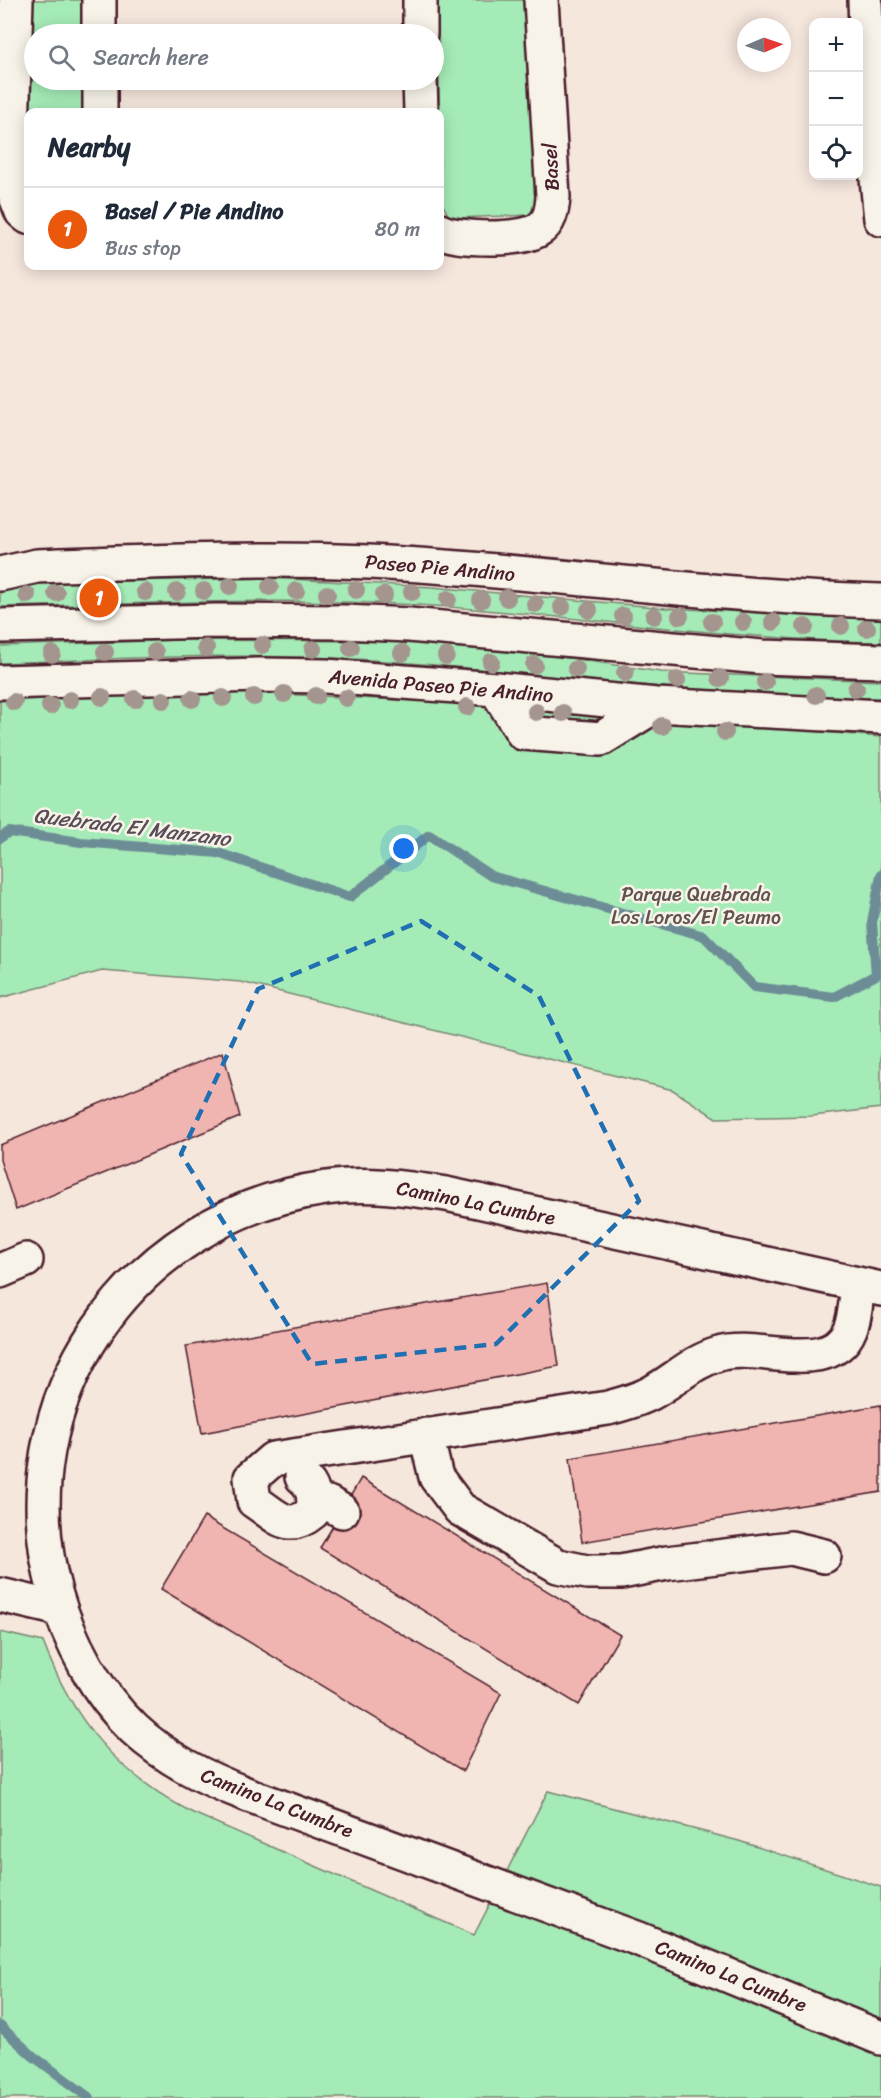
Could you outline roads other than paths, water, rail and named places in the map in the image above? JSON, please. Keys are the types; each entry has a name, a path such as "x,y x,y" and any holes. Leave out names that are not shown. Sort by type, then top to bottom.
{"street":[{"path":"16,0 12,132 17,204 24,212"},
{"path":"99,0 99,24"},
{"path":"420,0 420,24"},
{"name":"Basel","path":"444,232 462,237 520,235 537,230 550,216 553,197 541,0"},
{"path":"865,0 868,89 881,219"},
{"path":"100,90 100,108"},
{"path":"420,90 421,108"},
{"name":"Paseo Pie Andino","path":"0,574 37,566 292,560 447,567 688,591 881,601"},
{"path":"0,626 280,620 344,622 409,625 762,657 881,661"},
{"name":"Avenida Paseo Pie Andino","path":"0,682 260,675 390,680 656,705 881,717"},
{"name":"Camino La Cumbre","path":"870,1286 408,1188 356,1185 327,1188 276,1199 236,1214 177,1246 137,1280 101,1323 67,1384 49,1445 44,1488 46,1554 60,1609 87,1667 108,1699 132,1728 159,1750 188,1768 246,1794 639,1939 881,2038"},
{"path":"319,1497 313,1512 301,1522 287,1523 254,1501 251,1478 273,1459 627,1403 652,1392 687,1368 720,1353 746,1350 804,1356 823,1354 838,1346 850,1330 870,1286"},
{"path":"426,1435 436,1477 460,1509 558,1566 586,1572 621,1572 667,1563 791,1548 824,1556"},
{"path":"0,1595 60,1609"}],"waterway":[{"name":"Quebrada El Manzano","path":"0,838 9,832 81,842 218,853 350,897 429,835 491,876 704,936 754,987 834,997 876,975 872,922 881,875"},
{"path":"0,2026 33,2056 90,2098"}],"place":[{"name":"Basel / Pie Andino","path":"99,598"}],"park label":[{"name":"Parque Quebrada Los Loros/El Peumo","path":"696,906"}]}
